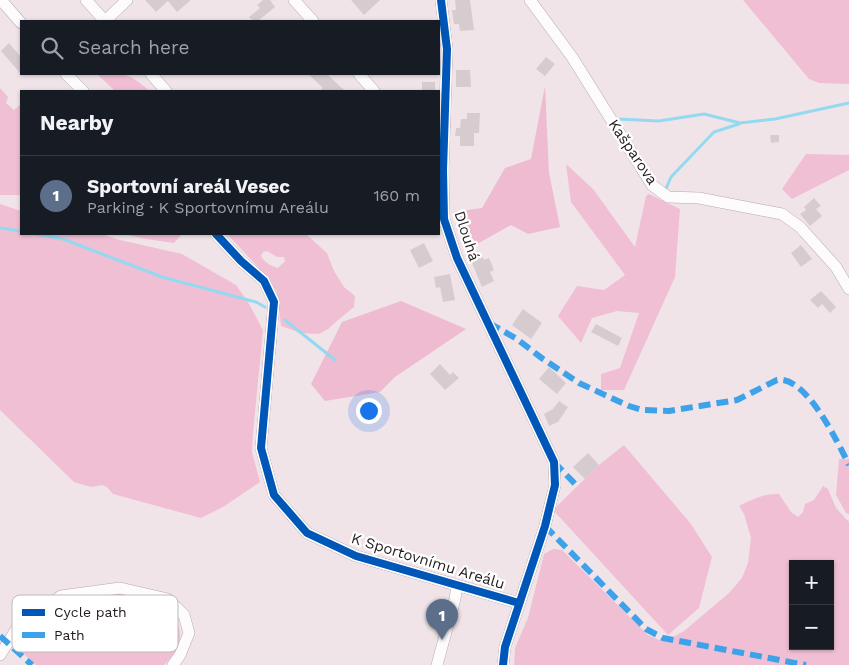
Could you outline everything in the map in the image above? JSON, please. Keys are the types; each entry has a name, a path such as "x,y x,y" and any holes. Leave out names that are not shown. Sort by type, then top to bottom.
{"street":[{"path":"0,0 20,22"},
{"path":"86,0 105,20"},
{"path":"107,20 127,0"},
{"path":"294,0 312,20"},
{"name":"Dlouhá","path":"441,0 447,49 441,168 444,219 457,258 554,462 555,485 545,526 520,603"},
{"name":"Kašparova","path":"530,0 572,57 652,186 668,197 700,198 782,214 800,227 836,267 849,289"},
{"path":"67,75 82,90"},
{"path":"152,75 165,90"},
{"path":"360,75 373,90"},
{"name":"K Sportovnímu Areálu","path":"217,235 241,261 264,281 274,302 261,448 274,495 307,533 356,556 520,603"},
{"path":"437,665 455,600 457,585"},
{"path":"68,595 120,588 151,595"},
{"path":"503,665 505,647 520,603"},
{"path":"173,665 180,655 189,634 184,615 178,609"},
{"path":"0,656 12,636"}],"shaded area":[{"path":"743,0 849,0 849,84 819,83 809,79"},
{"path":"98,75 126,75 149,90 114,90"},
{"path":"545,86 549,173 560,227 528,234 511,225 470,248 453,212 482,208 505,168 531,159"},
{"path":"0,88 8,97 6,103 14,110 20,105 20,195 0,195"},
{"path":"806,154 849,155 849,170 792,199 782,189"},
{"path":"566,164 593,189 635,247 646,196 649,194 680,209 675,277 624,390 601,390 601,374 620,368 639,313 617,311 592,318 581,343 558,316 577,286 604,290 625,275 571,202"},
{"path":"0,204 20,211 20,235 104,235 182,254 236,285 248,302 263,330 252,452 260,482 223,507 201,518 113,494 107,487 102,485 91,487 74,482 0,410"},
{"path":"128,235 181,235 174,243"},
{"path":"228,235 307,235 327,253 334,271 344,287 355,296 354,307 328,329 319,334 301,333 281,326 277,293 270,280","holes":["267,251 277,257 284,257 285,261 278,268 268,264 261,256 263,252"]},
{"path":"401,301 466,329 395,377 380,392 325,401 311,384 342,322"},
{"path":"624,445 691,524 712,557 699,608 668,635 553,510 599,465"},
{"path":"839,459 849,459 849,514 846,513 836,495"},
{"path":"823,486 828,489 836,508 849,522 849,665 514,665 515,648 528,618 544,554 553,549 562,550 648,635 659,640 669,639 684,631 729,593 742,578 748,563 751,538 744,514 739,506 769,494 779,494 791,512 798,517 803,512 805,504 814,500"},
{"path":"132,593 141,595 101,595"},
{"path":"178,624 180,630 178,644"},
{"path":"23,652 174,652 164,665 36,665"}],"building":[{"path":"145,0 191,0 177,12 168,1 156,12"},
{"path":"263,0 270,0 275,7 259,20 252,20 249,17 260,8 257,5"},
{"path":"351,0 380,0 364,15"},
{"path":"455,0 470,0 474,30 460,31 459,24 454,24 452,10 456,10"},
{"path":"9,43 20,56 20,73 1,51"},
{"path":"546,57 555,64 545,76 536,69"},
{"path":"456,70 470,70 471,87 456,87"},
{"path":"309,75 328,75 344,90 321,90 322,87"},
{"path":"422,82 435,82 435,90 422,90"},
{"path":"467,113 480,113 479,133 474,133 474,146 460,146 460,136 455,136 456,128 460,128 461,119 467,119"},
{"path":"770,135 779,135 779,142 771,143"},
{"path":"814,198 821,206 816,209 822,216 810,226 800,214 806,210 804,207"},
{"path":"424,243 433,261 419,268 410,250"},
{"path":"801,245 812,259 801,267 791,253"},
{"path":"481,253 484,260 489,258 494,270 490,272 494,281 482,287 470,258"},
{"path":"450,274 455,300 443,302 440,287 436,288 434,277"},
{"path":"821,291 836,307 830,313 822,304 818,308 810,300"},
{"path":"523,309 542,323 531,339 512,325"},
{"path":"596,324 622,338 618,346 591,332"},
{"path":"440,364 450,375 453,372 459,378 445,390 430,374"},
{"path":"549,367 566,383 557,394 539,379"},
{"path":"559,401 568,407 558,422 549,426 544,414 553,409"},
{"path":"588,453 599,465 585,479 573,467"}],"waterway":[{"path":"618,119 659,121 704,114 740,123 775,119 849,103"},
{"path":"665,191 671,177 714,132 739,124"},
{"path":"0,228 20,231"},
{"path":"41,235 63,239 162,277 256,302 265,307"},
{"path":"285,320 335,360"}],"marked path":[{"path":"489,323 517,339 579,383 642,410 669,411 737,400 777,380 788,381 799,388 820,412 849,465"},
{"path":"554,462 577,486"},
{"path":"545,526 646,629 663,638 806,665"},
{"path":"0,636 12,647"},
{"path":"18,652 32,665"}],"cycle path":[{"path":"441,0 447,49 443,170 444,219 457,258 554,462 555,485 545,526 505,647 503,665"},
{"path":"217,235 241,261 264,281 274,302 261,448 274,495 307,533 356,556 519,603"}],"place":[{"name":"Sportovní areál Vesec","path":"442,640"}]}
